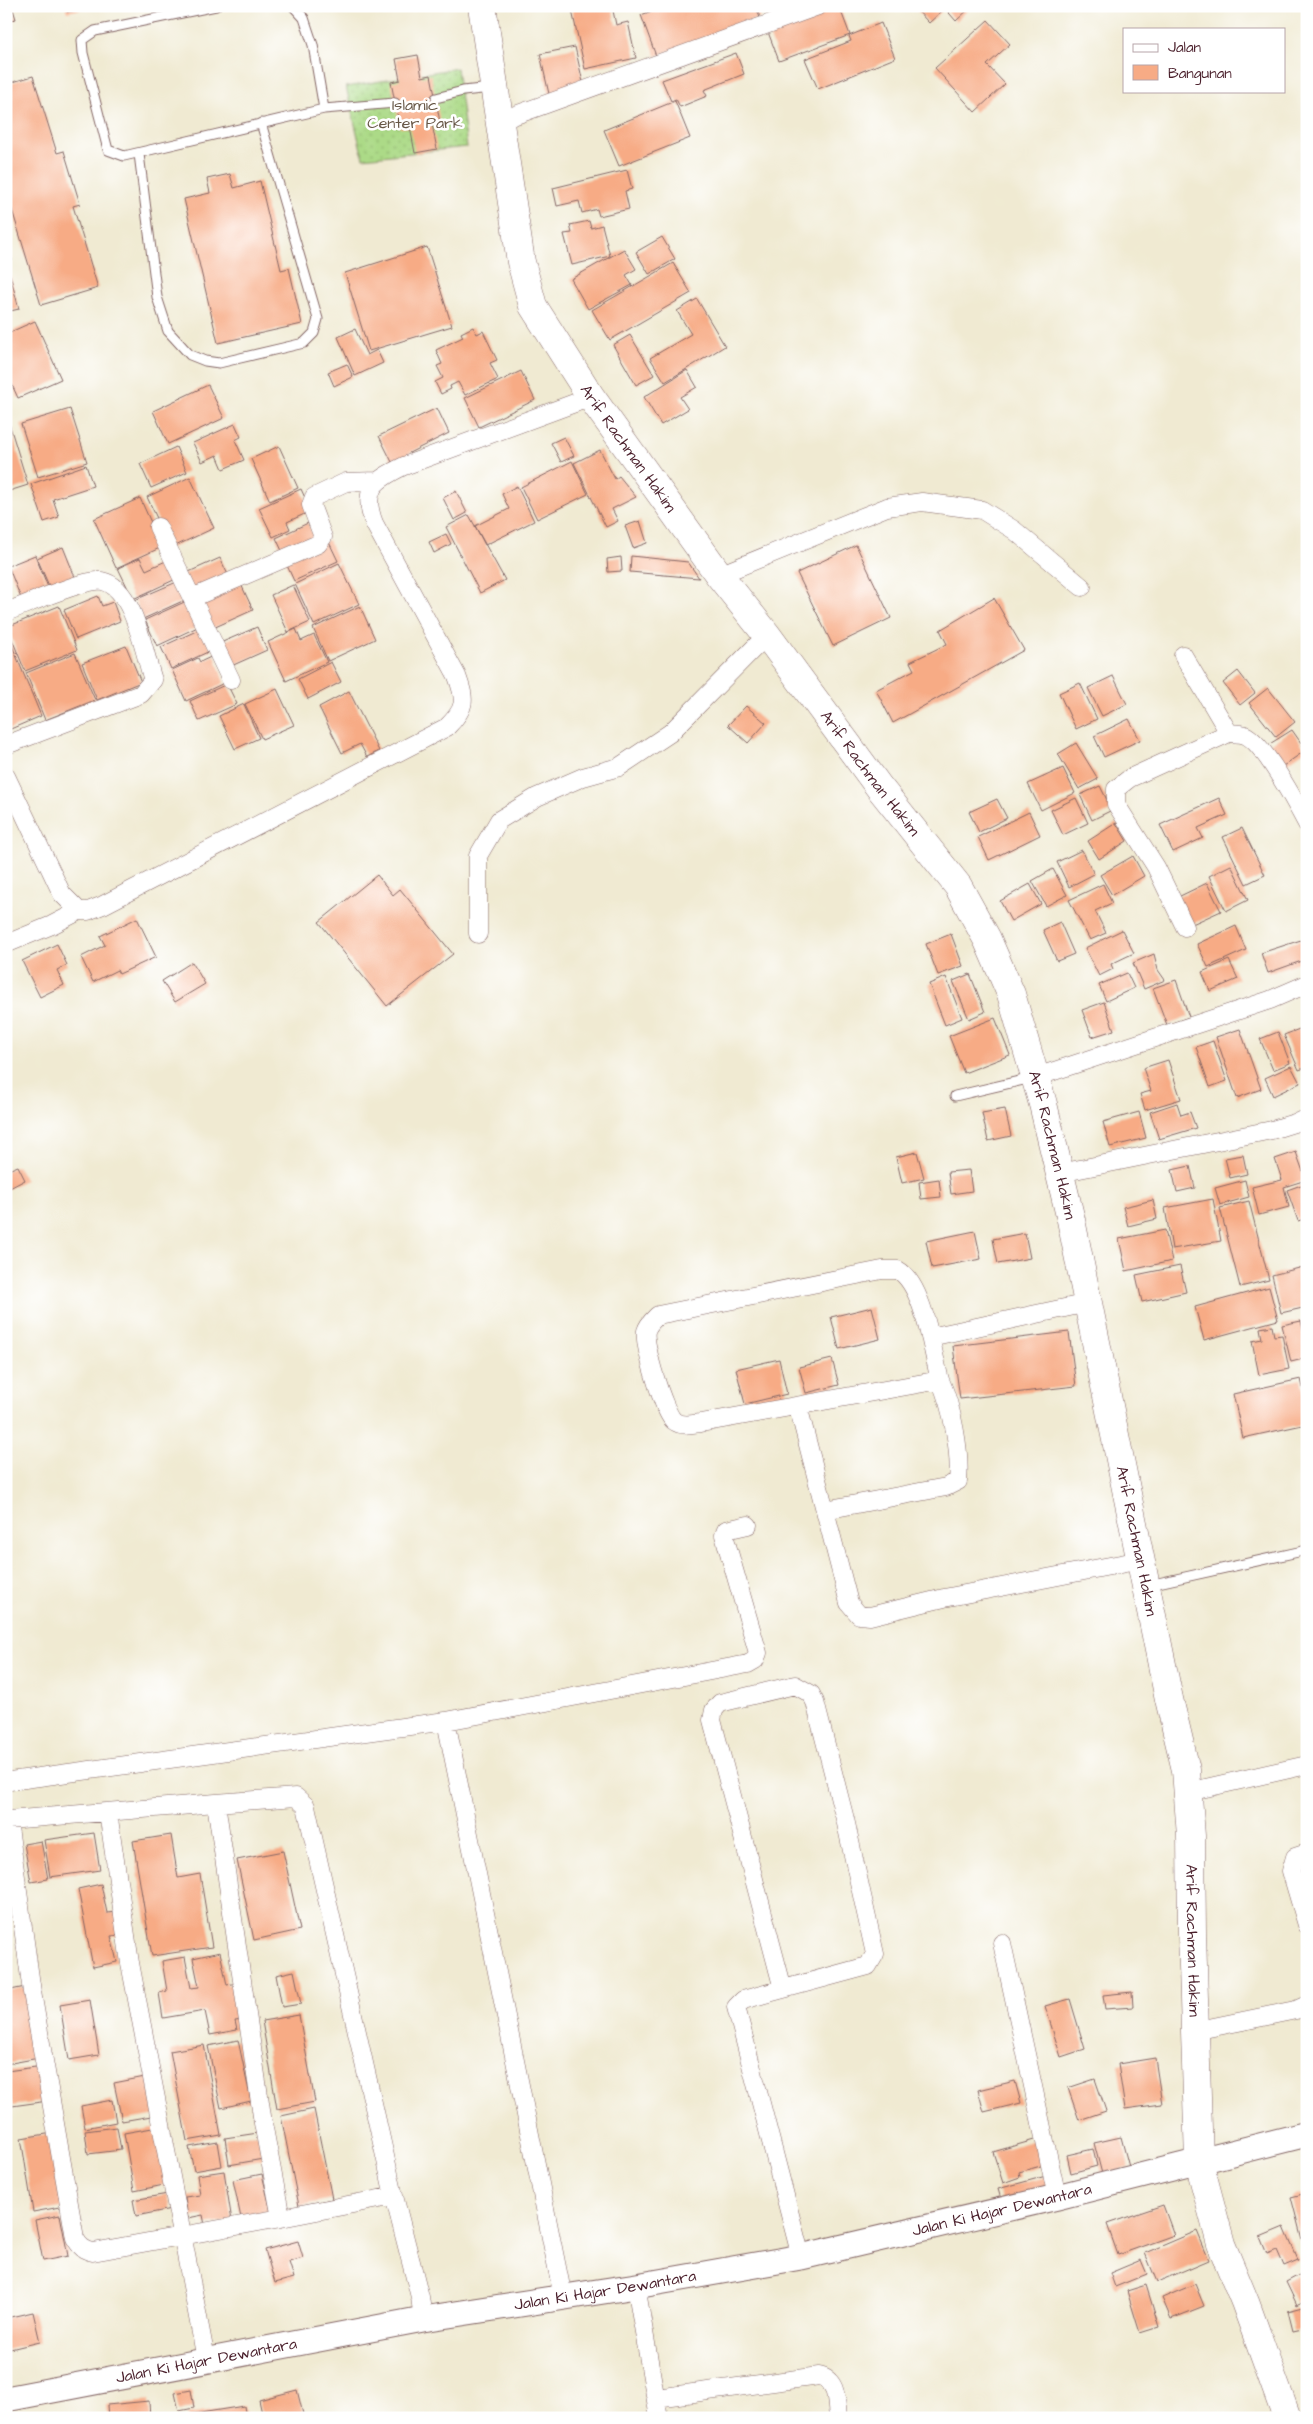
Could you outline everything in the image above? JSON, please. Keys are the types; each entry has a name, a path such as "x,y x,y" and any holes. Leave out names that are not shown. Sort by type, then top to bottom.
{"main road":[{"name":"Arif Rachman Hakim","path":"482,6 520,262 533,306 591,397 719,575 767,635 879,787 958,886 987,939 1011,994 1036,1077 1060,1173 1186,1770 1191,1836 1194,2031 1199,2162 1221,2244 1246,2302 1287,2418"}],"street":[{"path":"498,121 818,6"},
{"path":"192,598 318,544 323,537 311,505 314,497 346,482 376,481 404,466 591,397"},
{"path":"6,944 52,925 79,911 88,911 112,901 429,738 448,727 457,718 462,708 464,696 457,676 374,523 369,509 369,498 376,481"},
{"path":"719,575 887,507 922,502 982,510 1014,530 1082,586"},
{"path":"158,527 231,680"},
{"path":"6,612 84,584 101,581 113,587 129,605 153,680 141,694 6,745"},
{"path":"478,934 478,856 499,820 546,793 583,777 619,767 670,733 767,635"},
{"path":"1183,655 1229,733"},
{"path":"1185,927 1156,867 1116,804 1116,789 1130,778 1229,733 1246,735 1262,751 1293,797 1307,824"},
{"path":"6,776 62,894 79,911"},
{"path":"1036,1077 1261,1003 1307,984"},
{"path":"1060,1173 1272,1130 1307,1119"},
{"path":"824,1510 946,1487 958,1482 960,1467 947,1397 940,1380 930,1337 911,1280 898,1270 882,1270 658,1315 650,1324 646,1338 662,1401 675,1422 682,1425 940,1380"},
{"path":"930,1337 1088,1303"},
{"path":"798,1406 849,1604 859,1615 866,1616 944,1598 1144,1573"},
{"path":"10,1781 446,1721 752,1662 758,1654 724,1535 726,1530 748,1525"},
{"path":"782,1989 712,1720 714,1710 720,1703 795,1685 811,1694 816,1702 845,1819 875,1954 868,1966 743,2000 736,2007 801,2256"},
{"path":"446,1721 562,2298"},
{"path":"1188,1792 1307,1765"},
{"path":"394,2196 93,2252 82,2249 75,2238 32,1992 7,1820 296,1797 306,1806 394,2196 420,2297 423,2319"},
{"path":"216,1804 263,2123 281,2218"},
{"path":"108,1812 130,1963 206,2359"},
{"path":"1307,1854 1295,1857 1291,1872 1307,1925"},
{"path":"1002,1943 1057,2197"},
{"path":"1194,2031 1296,2010 1307,2005"},
{"name":"Jalan Ki Hajar Dewantara","path":"6,2399 206,2359 423,2319 636,2286 801,2256 1057,2197 1307,2134"},
{"path":"636,2286 659,2418"},
{"path":"656,2398 819,2376 828,2378 833,2383 838,2418"}],"lane":[{"path":"216,6 95,30 82,40 108,150 124,156 139,154 324,109 395,103"},
{"path":"293,6 304,18 313,46 324,109"},
{"path":"436,98 463,91 494,88"},
{"path":"139,154 157,297 168,332 190,355 205,361 219,363 304,342 314,333 318,319 261,123"},
{"path":"954,1096 1036,1077"},
{"path":"1144,1573 1307,1550"}],"green space":[{"name":"Islamic Center Park","path":"457,68 467,147 363,158 346,87"}],"building":[{"path":"6,6 12,6 16,19 6,21"},
{"path":"65,6 91,6 91,7 67,12"},
{"path":"160,6 195,6 162,14"},
{"path":"367,6 400,6 400,7 369,13"},
{"path":"571,6 612,6 616,25 628,22 636,58 585,69"},
{"path":"665,6 756,6 760,18 656,56 641,15"},
{"path":"839,6 850,35 779,61 768,32"},
{"path":"913,6 938,6 942,11 929,23"},
{"path":"943,6 972,6 956,21"},
{"path":"988,20 1010,44 987,65 1005,84 975,112 935,68"},
{"path":"881,23 895,58 818,89 805,59 851,41 849,36"},
{"path":"575,47 584,87 549,94 540,54"},
{"path":"736,53 744,74 704,90 707,96 680,107 676,99 671,101 662,80"},
{"path":"418,55 422,77 431,75 440,122 432,124 437,149 415,153 410,127 400,128 391,82 400,80 396,59"},
{"path":"33,76 57,153 64,151 80,204 73,206 98,288 41,305 6,190 6,84"},
{"path":"675,101 690,138 619,166 604,130"},
{"path":"627,170 632,189 625,191 629,209 599,216 597,209 582,213 579,201 557,206 553,188"},
{"path":"230,174 234,188 260,181 281,270 289,268 302,324 218,343 184,199 210,193 207,179"},
{"path":"589,221 591,228 602,225 610,256 572,265 564,234 572,233 570,225"},
{"path":"662,237 675,259 649,274 636,252"},
{"path":"6,244 12,260 6,262"},
{"path":"427,247 452,326 369,351 345,273"},
{"path":"624,249 636,269 626,275 632,285 588,309 571,279"},
{"path":"673,263 691,293 610,340 592,310"},
{"path":"10,275 19,309 6,312 6,276"},
{"path":"697,299 725,346 665,382 650,358 691,334 677,311"},
{"path":"35,321 61,379 18,398 6,372 6,334"},
{"path":"473,327 477,334 483,331 497,360 490,363 498,379 465,395 458,382 450,386 451,389 441,394 435,382 443,378 437,366 442,364 436,350 463,337 461,333"},
{"path":"355,329 367,355 377,350 383,363 355,376 338,337"},
{"path":"630,335 654,375 636,385 613,345"},
{"path":"347,364 353,377 334,386 328,372"},
{"path":"687,370 697,387 680,397 688,409 661,425 644,397"},
{"path":"521,371 535,400 479,427 465,398"},
{"path":"208,385 224,418 168,444 153,411"},
{"path":"437,408 449,433 409,453 411,457 394,466 379,436"},
{"path":"70,409 87,462 38,477 21,424"},
{"path":"8,420 28,485 6,492 6,421"},
{"path":"235,424 241,437 235,440 244,460 223,469 217,455 202,462 193,443"},
{"path":"564,437 574,456 561,462 551,443"},
{"path":"279,446 298,488 270,501 251,459"},
{"path":"176,447 187,472 151,488 140,464"},
{"path":"600,450 615,479 619,476 636,497 612,509 618,521 606,527 574,463"},
{"path":"572,461 588,494 537,519 521,487"},
{"path":"86,465 93,486 53,499 59,517 44,522 31,484"},
{"path":"190,477 214,528 171,548 147,497"},
{"path":"517,486 534,521 485,545 475,526 509,509 502,494"},
{"path":"301,489 311,511 287,522 290,529 273,537 259,508"},
{"path":"456,491 467,513 454,520 443,498"},
{"path":"140,498 162,547 116,568 94,519"},
{"path":"469,515 505,580 480,593 446,527"},
{"path":"640,521 647,543 633,548 625,526"},
{"path":"308,523 317,542 285,557 276,538"},
{"path":"446,534 451,544 434,553 429,542"},
{"path":"328,540 338,561 294,581 285,561"},
{"path":"856,545 891,618 833,646 797,573"},
{"path":"63,547 77,582 52,593 37,558"},
{"path":"35,555 50,592 23,603 8,566"},
{"path":"631,556 688,562 699,578 630,572"},
{"path":"621,557 622,571 608,572 607,559"},
{"path":"140,558 146,570 168,560 176,579 133,599 118,568"},
{"path":"220,558 230,579 192,596 182,575"},
{"path":"339,563 359,604 314,625 295,584"},
{"path":"239,580 253,610 211,629 197,600"},
{"path":"179,581 187,599 143,619 135,600"},
{"path":"293,585 310,622 288,632 271,595"},
{"path":"98,596 102,606 113,602 120,621 76,639 64,610"},
{"path":"994,598 1024,650 893,723 876,690 914,670 910,662 947,644 940,630"},
{"path":"191,599 202,625 157,646 145,620"},
{"path":"59,606 77,650 25,671 7,627"},
{"path":"360,606 375,639 328,661 313,628"},
{"path":"257,627 267,650 229,667 218,644"},
{"path":"203,628 212,650 171,669 161,647"},
{"path":"296,629 301,641 314,635 327,662 286,681 268,642"},
{"path":"6,631 41,716 6,731"},
{"path":"126,646 141,682 97,700 82,663"},
{"path":"75,653 95,700 45,720 26,673"},
{"path":"215,655 224,683 186,701 172,670 198,658 200,662"},
{"path":"331,662 341,682 308,699 298,679"},
{"path":"1238,671 1255,693 1240,705 1223,683"},
{"path":"1113,676 1127,704 1102,716 1088,688"},
{"path":"1080,683 1097,719 1076,729 1059,693"},
{"path":"227,684 237,704 199,721 190,701"},
{"path":"1268,688 1295,722 1276,737 1249,703"},
{"path":"277,689 294,725 262,739 245,704"},
{"path":"349,691 379,751 367,757 360,744 342,753 319,707"},
{"path":"244,704 259,738 235,749 219,716"},
{"path":"746,706 766,723 748,743 728,725"},
{"path":"1129,719 1140,740 1104,757 1094,736"},
{"path":"1292,730 1306,750 1283,766 1268,745"},
{"path":"1076,743 1098,779 1079,789 1058,754"},
{"path":"1063,768 1075,793 1041,810 1028,784"},
{"path":"1100,786 1112,810 1092,820 1080,795"},
{"path":"1076,798 1088,823 1063,835 1051,810"},
{"path":"1219,798 1227,815 1198,828 1203,838 1173,852 1160,825"},
{"path":"997,799 1007,818 979,832 969,812"},
{"path":"1029,812 1040,835 989,860 978,837"},
{"path":"1116,823 1127,841 1099,859 1088,841"},
{"path":"1242,828 1265,875 1246,884 1223,837"},
{"path":"1082,850 1094,874 1069,887 1057,862"},
{"path":"1133,856 1144,876 1112,895 1100,875"},
{"path":"1231,865 1248,900 1226,911 1209,876"},
{"path":"1053,869 1067,895 1046,906 1032,881"},
{"path":"377,875 393,895 400,889 453,954 387,1006 319,922"},
{"path":"1207,883 1221,911 1190,925 1176,898"},
{"path":"1030,884 1041,904 1011,921 1000,901"},
{"path":"1103,884 1112,903 1095,911 1106,933 1090,940 1069,900"},
{"path":"137,918 156,957 119,974 117,970 93,982 81,957 105,945 100,936"},
{"path":"1060,922 1074,954 1057,961 1043,930"},
{"path":"1236,926 1246,950 1208,967 1197,944"},
{"path":"1122,930 1134,953 1111,964 1113,969 1099,976 1085,948"},
{"path":"951,934 963,966 938,975 926,944"},
{"path":"1307,938 1307,959 1268,973 1261,953"},
{"path":"57,944 67,965 57,970 64,985 40,997 22,961"},
{"path":"1154,954 1158,970 1165,980 1144,989 1133,963"},
{"path":"1229,960 1238,979 1210,991 1202,972"},
{"path":"192,962 205,984 175,1002 162,981"},
{"path":"1127,973 1134,988 1106,1001 1099,985"},
{"path":"970,974 985,1012 969,1019 953,981"},
{"path":"946,977 962,1018 945,1025 929,984"},
{"path":"1176,980 1189,1017 1167,1025 1153,988"},
{"path":"1104,1002 1114,1030 1092,1037 1082,1010"},
{"path":"995,1018 1010,1055 964,1073 949,1036"},
{"path":"1307,1026 1307,1067 1299,1070 1284,1035"},
{"path":"1240,1029 1261,1089 1237,1098 1216,1037"},
{"path":"1278,1032 1290,1063 1273,1070 1260,1039"},
{"path":"1213,1041 1227,1081 1210,1087 1196,1047"},
{"path":"1168,1060 1181,1099 1145,1110 1140,1094 1151,1091 1143,1068"},
{"path":"1291,1066 1300,1083 1273,1096 1265,1078"},
{"path":"1177,1103 1181,1115 1190,1112 1196,1128 1159,1139 1150,1112"},
{"path":"1005,1109 1011,1136 988,1141 982,1113"},
{"path":"1139,1112 1146,1138 1110,1147 1103,1122"},
{"path":"917,1152 924,1178 902,1183 896,1157"},
{"path":"1296,1152 1306,1180 1284,1187 1289,1207 1259,1215 1252,1187 1282,1180 1275,1159"},
{"path":"1243,1155 1247,1174 1230,1178 1225,1158"},
{"path":"18,1166 25,1180 6,1190 6,1171"},
{"path":"1190,1166 1195,1188 1177,1192 1172,1170"},
{"path":"969,1170 972,1191 951,1194 948,1172"},
{"path":"939,1179 941,1197 921,1199 919,1182"},
{"path":"1245,1180 1249,1197 1220,1205 1215,1188"},
{"path":"1307,1183 1307,1218 1298,1221 1287,1190"},
{"path":"1213,1199 1221,1241 1172,1249 1165,1208"},
{"path":"1153,1200 1157,1219 1128,1226 1123,1207"},
{"path":"1249,1201 1269,1280 1240,1287 1220,1208"},
{"path":"1165,1230 1172,1261 1126,1271 1119,1239"},
{"path":"975,1231 981,1259 932,1268 926,1241"},
{"path":"1025,1233 1030,1258 998,1264 993,1239"},
{"path":"1180,1266 1186,1292 1142,1302 1136,1275"},
{"path":"1307,1266 1307,1307 1281,1313 1272,1275"},
{"path":"1269,1287 1278,1320 1204,1340 1195,1307"},
{"path":"872,1307 880,1339 839,1349 831,1317"},
{"path":"1301,1321 1307,1346 1307,1358 1291,1362 1282,1325"},
{"path":"1272,1326 1274,1336 1282,1335 1289,1369 1259,1375 1252,1341 1262,1339 1260,1328"},
{"path":"1069,1332 1076,1386 960,1399 953,1346"},
{"path":"779,1359 787,1394 745,1404 736,1369"},
{"path":"832,1359 839,1385 806,1393 799,1367"},
{"path":"1301,1379 1307,1405 1307,1424 1243,1438 1233,1394"},
{"path":"94,1833 100,1870 50,1877 44,1840"},
{"path":"171,1835 178,1878 200,1874 212,1947 152,1956 133,1841"},
{"path":"41,1841 48,1879 31,1882 24,1844"},
{"path":"283,1851 300,1930 254,1940 237,1860"},
{"path":"101,1884 107,1913 119,1912 122,1935 111,1936 117,1962 93,1967 78,1889"},
{"path":"220,1952 227,1985 237,1983 243,2020 235,2021 237,2030 210,2035 205,2011 163,2018 159,1993 167,1991 162,1961 185,1957 191,1988 199,1987 193,1958"},
{"path":"294,1971 301,2004 282,2007 276,1975"},
{"path":"25,1987 39,2058 6,2064 6,1991"},
{"path":"1132,1992 1133,2007 1105,2009 1103,1995"},
{"path":"1070,1999 1085,2049 1061,2057 1045,2006"},
{"path":"90,2000 99,2055 69,2060 60,2005"},
{"path":"299,2015 315,2102 277,2109 262,2021"},
{"path":"238,2040 251,2101 221,2108 208,2046"},
{"path":"204,2045 221,2135 187,2141 170,2051"},
{"path":"1155,2058 1162,2104 1125,2109 1118,2064"},
{"path":"43,2066 48,2101 12,2106 7,2071"},
{"path":"150,2076 157,2115 122,2121 114,2083"},
{"path":"1095,2079 1106,2111 1079,2120 1068,2088"},
{"path":"1015,2081 1021,2103 984,2112 978,2090"},
{"path":"112,2100 116,2122 85,2128 81,2106"},
{"path":"314,2109 332,2199 299,2206 281,2116"},
{"path":"117,2127 121,2150 88,2154 85,2131"},
{"path":"158,2127 169,2184 134,2191 124,2133"},
{"path":"53,2133 66,2206 33,2212 21,2138"},
{"path":"258,2133 263,2159 229,2165 225,2138"},
{"path":"1121,2137 1129,2167 1102,2174 1094,2143"},
{"path":"1041,2138 1048,2164 1019,2172 1020,2177 1003,2183 993,2152"},
{"path":"218,2142 222,2166 194,2171 189,2147"},
{"path":"1093,2149 1097,2166 1071,2173 1067,2155"},
{"path":"224,2171 232,2221 205,2225 203,2215 188,2218 185,2197 200,2195 197,2175"},
{"path":"262,2174 271,2212 241,2218 233,2180"},
{"path":"1046,2176 1051,2194 1003,2206 998,2189"},
{"path":"1307,2193 1307,2255 1306,2255 1291,2197"},
{"path":"168,2194 171,2209 136,2216 133,2200"},
{"path":"1163,2205 1174,2235 1118,2255 1107,2224"},
{"path":"60,2215 68,2256 43,2261 35,2220"},
{"path":"1284,2227 1298,2260 1284,2266 1277,2250 1267,2254 1260,2237"},
{"path":"1197,2231 1209,2260 1157,2282 1145,2253"},
{"path":"298,2241 303,2258 289,2262 294,2278 275,2283 265,2250"},
{"path":"1141,2260 1147,2274 1115,2287 1110,2273"},
{"path":"1301,2274 1307,2286 1307,2300 1297,2305 1286,2282"},
{"path":"1195,2284 1204,2306 1171,2319 1162,2298"},
{"path":"1146,2285 1159,2327 1140,2333 1127,2291"},
{"path":"1307,2306 1307,2328 1293,2331 1288,2311"},
{"path":"33,2312 40,2342 6,2350 6,2318"},
{"path":"191,2390 194,2408 179,2411 175,2393"},
{"path":"297,2390 304,2418 263,2418 259,2400"},
{"path":"149,2401 150,2418 108,2418 107,2405"},
{"path":"244,2406 246,2418 188,2418 188,2415"}]}
